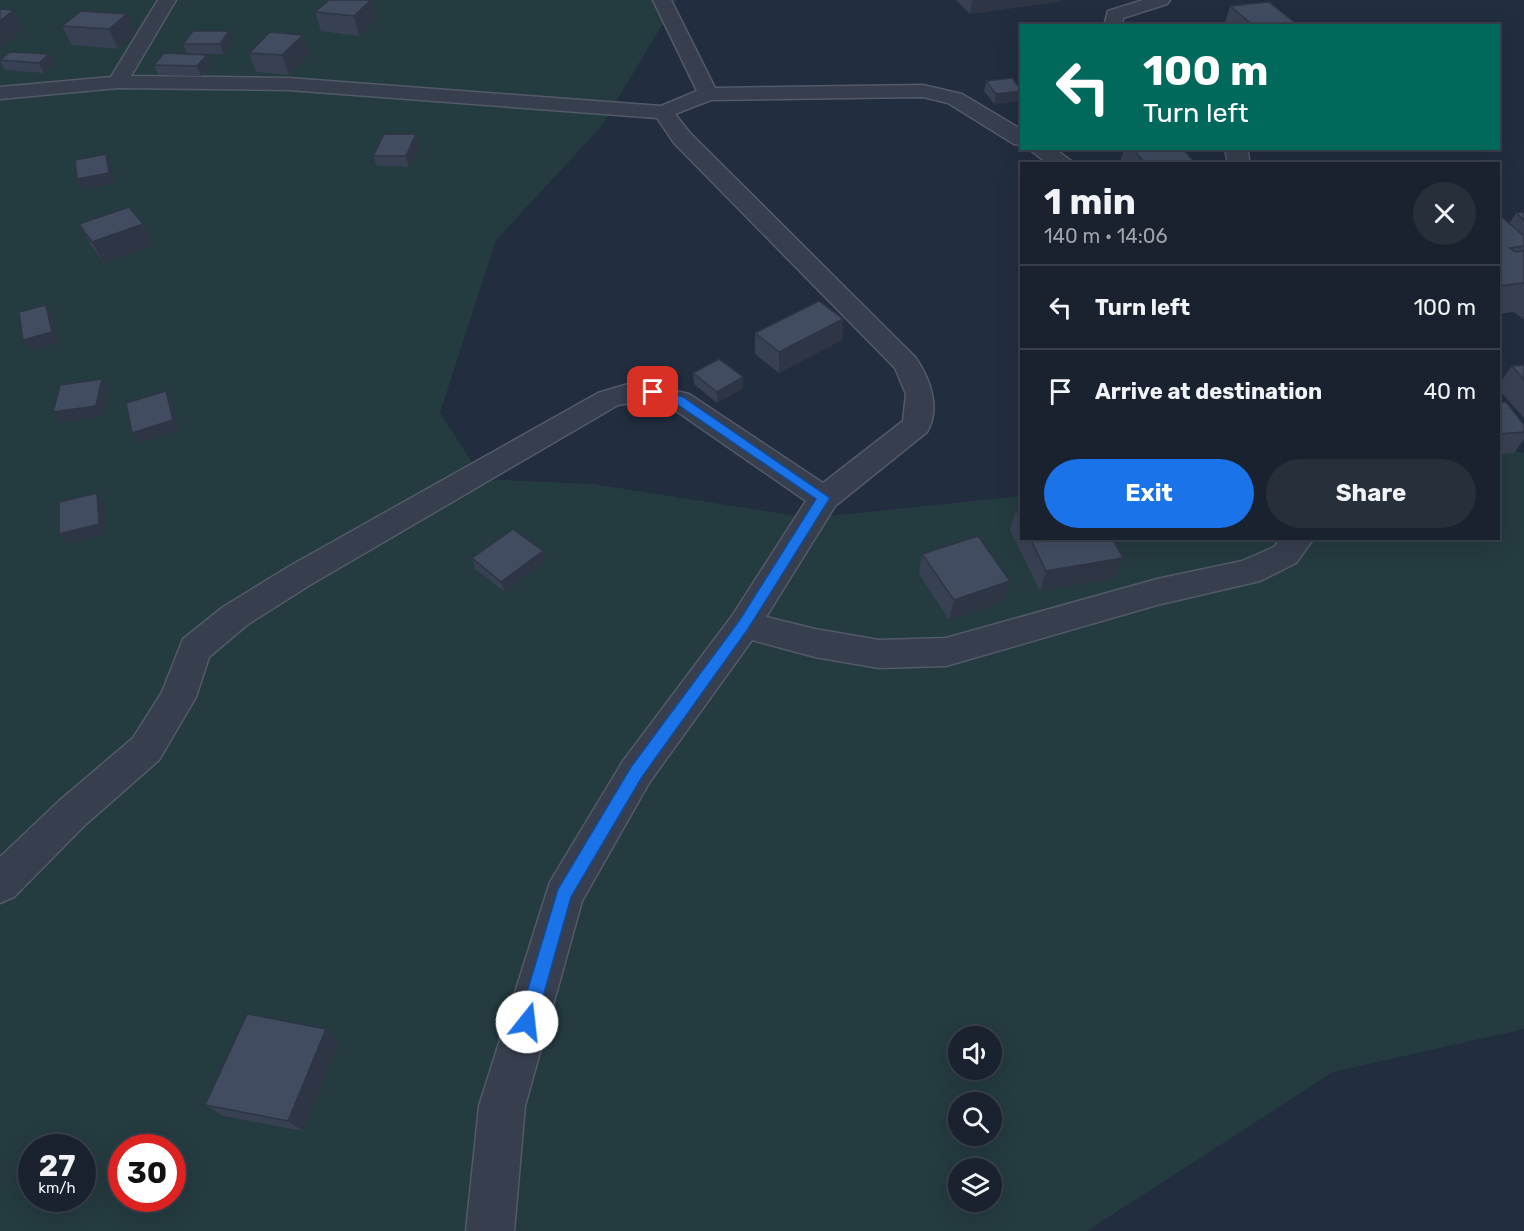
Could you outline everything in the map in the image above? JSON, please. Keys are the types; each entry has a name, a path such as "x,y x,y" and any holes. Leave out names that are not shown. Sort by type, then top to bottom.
{"street":[{"path":"118,82 167,0"},
{"path":"662,0 708,94"},
{"path":"1112,14 1161,0"},
{"path":"0,93 118,82 289,84 663,112 708,94 923,91 955,98 1020,138"},
{"path":"490,1231 502,1106 564,895 636,772 744,625 824,498 917,425 920,394 907,364 682,138 663,112"},
{"path":"1041,150 1061,162"},
{"path":"0,884 72,813 146,749 178,697 195,649 235,616 299,576 608,399 631,391 653,392 679,400 824,498"},
{"path":"744,625 879,654 946,652 1157,592 1249,572 1285,555 1297,540"}],"green space":[{"path":"0,0 677,0 601,127 496,240 440,413 483,479 593,484 810,518 1020,496 1020,540 1500,540 1500,448 1524,453 1524,1029 1333,1072 1087,1231 0,1231"}],"building":[{"path":"329,0 371,0 354,16 315,12"},
{"path":"1269,2 1296,24 1252,24 1230,6"},
{"path":"0,9 14,10 0,21"},
{"path":"81,11 127,14 109,29 62,26"},
{"path":"193,31 229,31 220,44 183,44"},
{"path":"270,32 303,35 282,55 249,53"},
{"path":"10,52 49,54 39,63 0,60"},
{"path":"164,53 207,55 197,66 154,65"},
{"path":"1012,78 1020,91 996,94 986,81"},
{"path":"384,134 416,134 406,156 373,156"},
{"path":"1134,150 1184,150 1194,162 1144,162"},
{"path":"106,154 109,173 77,179 75,160"},
{"path":"129,207 143,224 92,242 79,224"},
{"path":"1524,212 1524,220 1516,213"},
{"path":"1500,216 1524,236 1524,246 1510,248 1515,252 1524,251 1524,283 1500,286"},
{"path":"819,301 843,319 779,352 755,333"},
{"path":"46,305 52,332 23,340 19,312"},
{"path":"719,359 743,377 717,392 693,373"},
{"path":"1524,365 1524,380 1512,366"},
{"path":"102,379 96,406 53,412 60,385"},
{"path":"166,391 173,420 132,433 126,403"},
{"path":"1506,402 1524,425 1524,432 1500,434 1500,403"},
{"path":"97,493 99,524 59,534 59,502"},
{"path":"513,529 543,551 501,582 472,558"},
{"path":"978,536 1010,581 954,600 922,554"},
{"path":"1031,540 1113,540 1123,558 1046,571"},
{"path":"247,1014 326,1029 288,1121 205,1105"}],"route":[{"path":"527,1022 564,895 636,772 744,625 824,498 679,400 653,392"}]}
